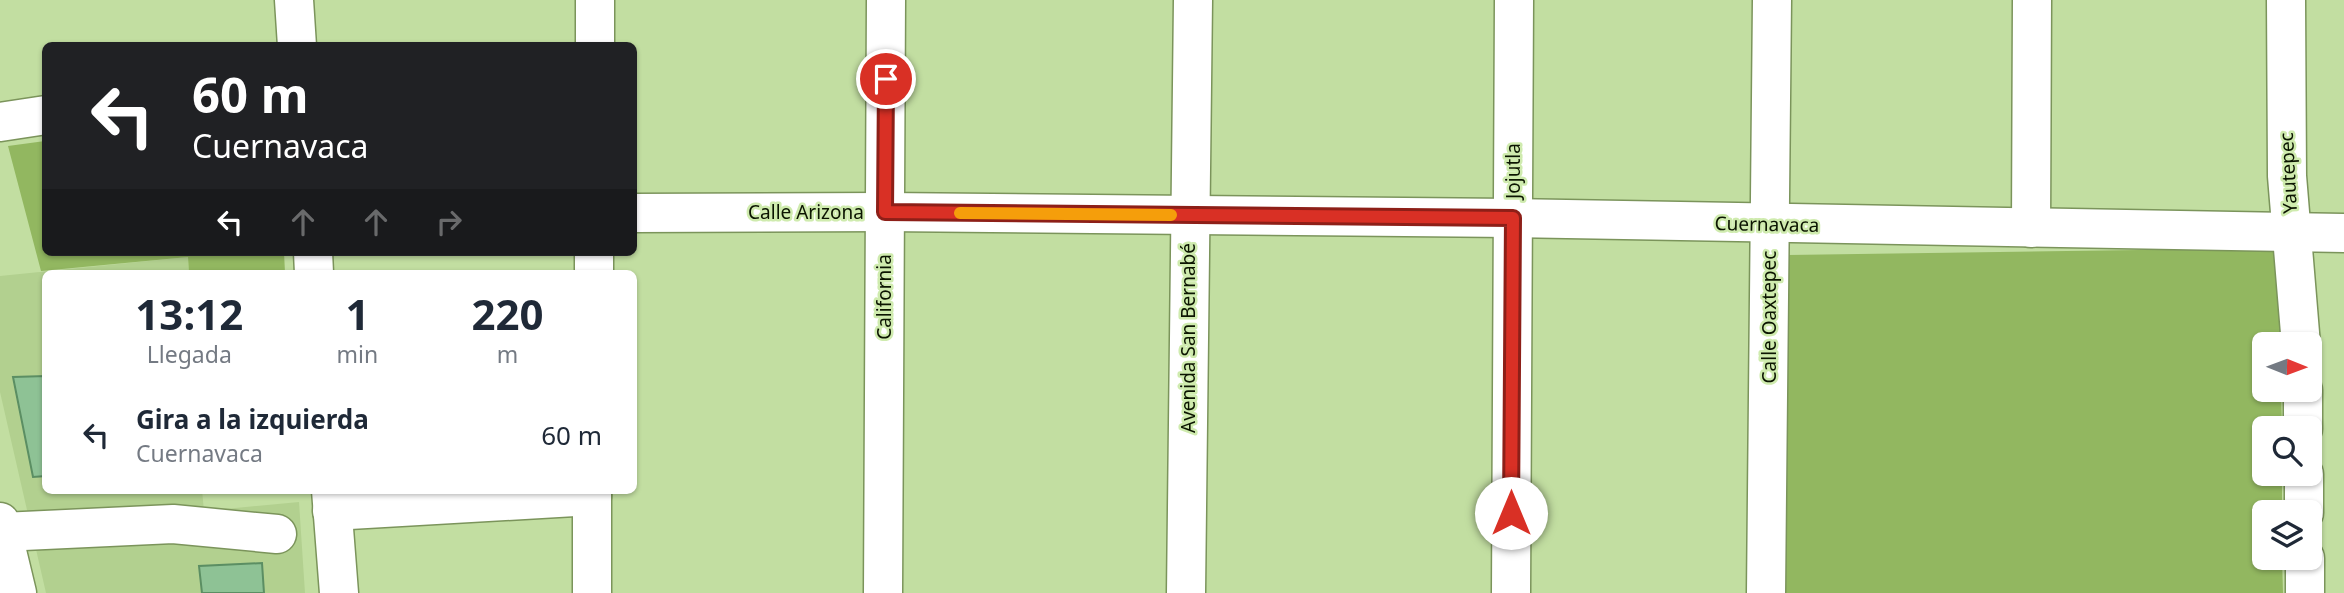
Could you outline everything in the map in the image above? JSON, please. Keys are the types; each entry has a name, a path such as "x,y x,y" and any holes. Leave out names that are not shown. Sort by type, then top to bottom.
{"street":[{"path":"294,0 297,42"},
{"path":"595,0 595,42"},
{"name":"California","path":"883,593 886,0"},
{"name":"Avenida San Bernabé","path":"1186,593 1192,0"},
{"name":"Jojutla","path":"1511,593 1514,0"},
{"name":"Calle Oaxtepec","path":"1766,593 1772,0"},
{"path":"2031,228 2032,0"},
{"name":"Yautepec","path":"2286,0 2285,112 2300,332"},
{"path":"0,122 42,116"},
{"name":"Calle Arizona","path":"637,213 1189,215"},
{"name":"Cuernavaca","path":"1189,215 2344,233"},
{"path":"339,593 332,501 560,494"},
{"path":"592,494 592,593"},
{"path":"17,593 1,527 173,524 277,534"},
{"path":"2305,570 2305,593"}],"shaded area":[{"path":"42,141 42,256 284,256 285,270 189,270 188,257 41,271 8,146"},
{"path":"2281,248 2281,332 2252,332 2252,402 2281,402 2282,416 2252,416 2252,486 2282,486 2282,500 2252,500 2252,570 2282,570 2283,593 1783,593 1788,255"},
{"path":"188,257 189,270 59,270"},
{"path":"42,272 42,494 202,494 204,511 299,502 305,593 46,593 0,392 0,276"}],"building":[{"path":"42,376 42,476 33,477 13,377"},
{"path":"262,563 264,593 202,593 199,566"}],"slow traffic":[{"path":"960,213 1171,215"}],"route":[{"path":"886,79 885,212 1513,218 1511,513"}]}
